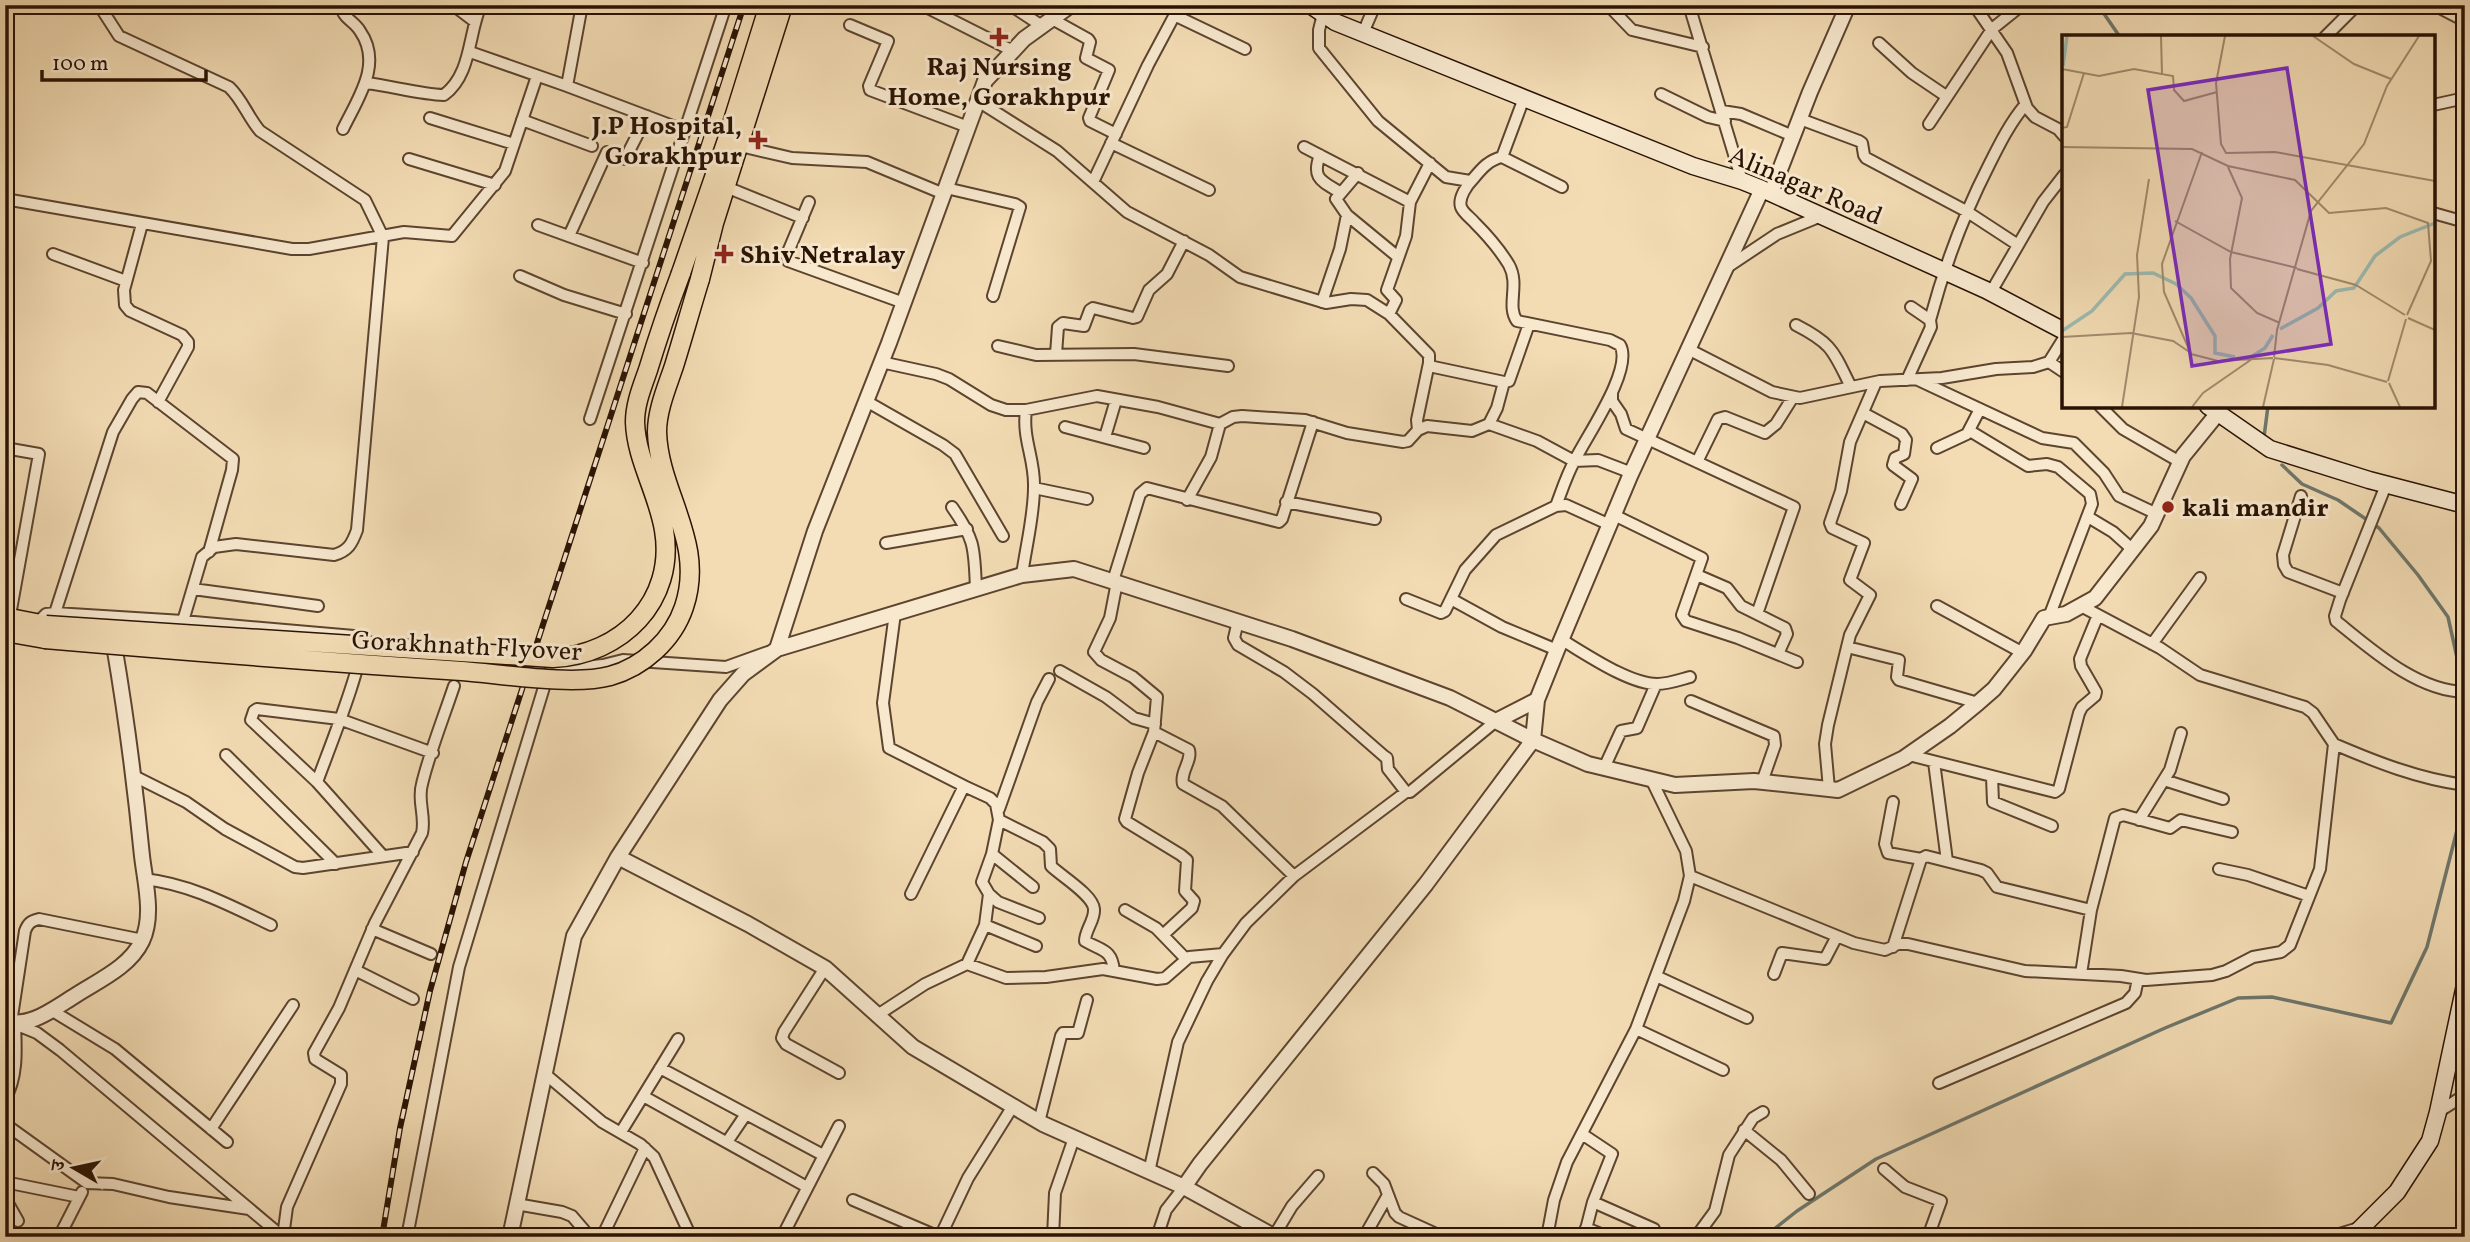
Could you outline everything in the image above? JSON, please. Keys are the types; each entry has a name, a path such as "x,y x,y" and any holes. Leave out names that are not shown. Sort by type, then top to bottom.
{"main road":[{"path":"732,145 769,5"},
{"path":"732,145 783,5"},
{"name":"Alinagar Road","path":"1317,10 1335,22 1693,166 1767,191 1991,292 2062,330"},
{"name":"Gorakhnath Flyover","path":"46,625 358,665 570,679 606,677 631,668 656,649 677,623 685,607 689,586 690,550 665,469 657,429 662,403 726,187 732,145"},
{"name":"Gorakhnath Flyover","path":"46,625 553,658 584,654 610,644 634,625 647,609 656,594 662,574 665,532 638,446 635,419 637,404 689,247 732,145"},
{"path":"2213,410 2270,449 2386,485 2465,505"},
{"path":"7,625 46,625"},
{"path":"2356,1233 2397,1192 2430,1141 2465,985"}],"street":[{"path":"99,5 119,36 229,87 236,94 248,118 260,131 365,200 383,237 357,530 352,544 344,552 334,555 236,544 214,547 202,557 183,621"},
{"path":"341,5 344,15 355,24 365,39 370,60 366,83 343,129"},
{"path":"453,5 474,22"},
{"path":"366,83 444,95 455,83 470,52 474,22 481,5"},
{"path":"566,86 582,5"},
{"path":"590,419 726,5"},
{"path":"922,5 1013,51"},
{"path":"1010,5 1088,39 1090,42 1086,58 1109,70 1090,121 1113,138 1209,190"},
{"path":"510,1237 574,936 618,857 720,700 743,674 777,649 815,531 904,303 985,81 1024,39 1071,5"},
{"path":"1363,33 1375,5"},
{"path":"1608,5 1632,30 1703,47"},
{"path":"1689,5 1742,181"},
{"path":"1157,1237 1166,1210 1200,1164 1426,884 1533,740 1537,700 1632,473 1726,268 1794,136 1848,5"},
{"path":"1973,5 2007,53 2025,105 2035,117 2062,134"},
{"path":"1929,124 1992,29 2022,5"},
{"path":"2327,35 2357,5"},
{"path":"2434,5 2465,21"},
{"path":"1093,181 1177,10 1245,49"},
{"path":"1317,10 1319,48 1378,121 1446,177 1470,181"},
{"path":"850,25 888,41 869,86 870,90 968,127"},
{"path":"1879,43 1912,73 1946,96"},
{"path":"470,52 686,131"},
{"path":"5,200 36,203 142,224 292,248 309,249 412,232 452,236 505,171 537,76"},
{"path":"1661,94 1708,117 1741,114 1794,136"},
{"path":"1524,98 1503,157 1486,164 1470,181 1461,197 1462,210 1510,266 1515,284 1511,309 1517,321 1610,340 1620,345 1623,351 1623,360 1612,393 1574,461 1556,506"},
{"path":"2435,105 2465,98"},
{"path":"978,101 1057,151 1127,212 1209,254 1248,281 1332,304 1351,299 1367,300 1389,314 1429,355 1417,420 1418,430"},
{"path":"1911,379 1931,327 1930,320 1943,270 1966,211 2010,124 2025,105"},
{"path":"569,236 607,152 625,159 647,116"},
{"path":"430,118 514,144"},
{"path":"1800,119 1859,141 1866,158 1966,211 2018,245"},
{"path":"522,120 592,146"},
{"path":"732,145 792,158 867,162 945,191 1015,204 1020,207 993,296"},
{"path":"1304,147 1410,202"},
{"path":"1320,155 1315,167 1316,173 1322,181 1341,192"},
{"path":"1503,157 1562,187"},
{"path":"410,159 495,185"},
{"path":"1389,314 1396,300 1387,289 1406,236 1410,202 1430,163"},
{"path":"1358,173 1341,192 1337,202 1347,215 1398,257"},
{"path":"1991,292 2043,202 2062,178"},
{"path":"726,187 803,218"},
{"path":"809,202 788,252 788,261 904,303"},
{"path":"2435,214 2465,222"},
{"path":"1322,302 1340,249 1347,215"},
{"path":"1726,268 1777,234 1821,216"},
{"path":"142,224 123,297 125,305 130,311 182,335 188,342 158,402"},
{"path":"538,225 643,263"},
{"path":"1056,354 1058,327 1063,323 1084,326 1093,308 1137,317 1151,287 1167,274 1184,241"},
{"path":"53,254 127,281"},
{"path":"520,276 564,295 626,314"},
{"path":"1910,307 1930,320"},
{"path":"1429,366 1509,381 1529,324"},
{"path":"1796,325 1828,344 1851,387"},
{"path":"1688,349 1772,392 1793,397 1876,382 2033,367 2049,362 2062,341"},
{"path":"998,346 1036,355 1134,354 1228,366"},
{"path":"881,362 936,374 991,405 1006,410 1026,410 1090,397 1158,407 1220,424 1233,417 1242,416 1296,418 1347,433 1403,442 1427,426 1472,430 1489,424 1536,441 1574,461 1598,460 1632,473"},
{"path":"2049,362 2062,371"},
{"path":"1911,379 2042,438 2074,443 2104,472 2119,496 2157,514"},
{"path":"1489,424 1497,408 1504,382"},
{"path":"1829,789 1826,733 1853,626 1870,597 1867,591 1850,580 1864,543 1832,528 1830,523 1841,491 1850,442 1876,382"},
{"path":"46,625 113,432 138,392 147,393 233,459 233,470 209,552"},
{"path":"1612,393 1612,401 1621,414 1626,429 1794,507 1757,614"},
{"path":"1697,462 1718,419 1725,417 1765,433 1776,424 1793,397"},
{"path":"1105,437 1116,400"},
{"path":"866,401 955,454 1003,536"},
{"path":"2102,408 2129,432 2180,462"},
{"path":"1937,448 1970,431 1980,409"},
{"path":"1022,575 1034,488 1030,453 1024,433 1026,410"},
{"path":"407,1237 460,967 548,674 552,670 603,665 623,660 726,667 1022,575 1074,569 1292,639 1450,698 1588,764 1675,785 1762,782 1838,790 1909,755 1950,726 1994,690 2023,653 2044,618 2066,614 2095,598 2151,526 2183,456 2213,410"},
{"path":"1863,413 1902,434 1906,440 1904,454 1895,458 1893,465 1912,479 1901,505"},
{"path":"1164,934 1194,904 1185,891 1187,860 1125,819 1154,728 1157,697 1133,677 1101,660 1094,652 1110,618 1115,582 1143,490 1147,488 1274,522 1282,519 1313,422"},
{"path":"1187,499 1211,457 1220,424"},
{"path":"1065,427 1144,448"},
{"path":"1970,431 2028,466 2047,464 2058,467 2090,494 2092,504 2088,517 2049,617"},
{"path":"5,448 39,454 7,625"},
{"path":"2386,485 2343,593 2335,616 2336,621 2398,669 2451,692 2465,692"},
{"path":"1034,488 1087,499"},
{"path":"2301,496 2283,555 2284,565 2288,572 2343,593"},
{"path":"1286,502 1375,519"},
{"path":"1406,599 1441,612 1445,611 1465,570 1496,535 1556,506 1566,505 1700,555 1701,563 1682,615 1683,619 1797,662"},
{"path":"951,507 967,529 974,550 976,589"},
{"path":"2088,517 2113,532 2133,550"},
{"path":"886,543 967,529"},
{"path":"1697,575 1731,590 1741,606 1787,631 1778,654"},
{"path":"2152,644 2200,578"},
{"path":"193,589 318,606"},
{"path":"1451,599 1502,627 1560,645 1611,670 1657,684 1690,677"},
{"path":"1937,606 2023,653"},
{"path":"2081,606 2211,680 2305,707 2313,713 2334,744 2382,764 2442,782 2465,785"},
{"path":"895,613 883,703 888,748 990,798 999,814 1043,842 1050,849 1051,866 1091,901 1094,913 1085,933 1085,941 1108,952 1114,971"},
{"path":"1909,755 2055,793 2059,789 2079,713 2096,692 2081,666 2080,659 2098,615"},
{"path":"10,1023 34,1020 127,962 143,940 148,904 134,776 114,645 46,635 38,630 46,625 183,621 361,638 363,643 357,670 317,782"},
{"path":"1238,621 1234,638 1238,645 1303,687 1387,758 1388,769 1406,792"},
{"path":"1847,647 1899,660 1899,680 1978,703"},
{"path":"1060,671 1106,697 1134,718 1187,747 1190,751 1183,784 1222,806 1294,876"},
{"path":"1039,918 998,902 982,882 992,854 999,814 1037,702 1049,678"},
{"path":"1605,768 1622,731 1637,728 1657,684"},
{"path":"283,1237 287,1208 341,1084 341,1074 315,1059 314,1053 339,1008 372,929 413,852 424,825 420,793 454,686"},
{"path":"1149,1172 1178,1042 1207,981 1223,954 1252,916 1294,876 1406,792 1410,792 1496,721 1537,700"},
{"path":"1691,702 1774,736 1775,745 1762,782"},
{"path":"383,856 339,804 251,720 251,713 257,709 339,719 433,753"},
{"path":"2138,820 2170,770 2181,733"},
{"path":"1690,876 1837,936 1885,950 1902,943 2010,969 2137,979 2212,975 2253,957 2287,949 2322,858 2334,744"},
{"path":"226,755 336,863"},
{"path":"1934,762 1947,862"},
{"path":"134,776 187,802 225,829 288,865 303,869 413,852"},
{"path":"1992,777 1993,802 2052,826"},
{"path":"1547,1237 1554,1200 1567,1162 1636,1030 1684,901 1690,876 1686,851 1651,779"},
{"path":"2164,780 2223,799"},
{"path":"911,894 964,786"},
{"path":"1893,802 1885,844 1888,853 1921,859 1926,856 1987,873 1997,887 2091,910"},
{"path":"2081,974 2091,910 2112,822 2118,815 2170,828 2181,820 2232,832"},
{"path":"992,854 1033,887"},
{"path":"618,857 748,924 825,968 913,1047 1039,1122 1184,1187 1275,1236 1299,1197 1318,1176"},
{"path":"1893,947 1921,859"},
{"path":"2219,869 2248,875 2309,896"},
{"path":"144,879 170,882 201,892 271,925"},
{"path":"876,1016 925,984 967,964 985,925 989,894"},
{"path":"1125,909 1164,934 1185,959"},
{"path":"5,1099 9,1093 15,1061 10,1023 28,923 39,919 143,940"},
{"path":"985,925 1036,946"},
{"path":"372,929 431,954"},
{"path":"1773,974 1782,953 1825,958 1837,936"},
{"path":"967,964 1006,978 1096,970 1163,978 1185,959 1223,954"},
{"path":"825,968 782,1038 786,1044 839,1073"},
{"path":"355,970 413,999"},
{"path":"1656,976 1747,1018"},
{"path":"1939,1083 2126,1003 2135,993 2137,979"},
{"path":"1039,1122 1061,1036 1063,1033 1078,1033 1087,1000"},
{"path":"211,1129 293,1006"},
{"path":"51,1010 115,1049 227,1142"},
{"path":"10,1023 37,1033 60,1050 283,1237"},
{"path":"1636,1030 1723,1070"},
{"path":"621,1132 678,1039"},
{"path":"660,1068 823,1155"},
{"path":"544,1073 602,1122 645,1148 654,1157 691,1237"},
{"path":"2438,1112 2465,1095"},
{"path":"643,1096 807,1187"},
{"path":"853,1200 937,1236 941,1235 968,1178 1013,1106"},
{"path":"1696,1237 1715,1211 1727,1161 1752,1118 1763,1112"},
{"path":"727,1142 746,1114"},
{"path":"5,1124 87,1183 113,1184 169,1197 249,1209"},
{"path":"782,1237 839,1126"},
{"path":"1744,1130 1781,1160 1809,1194"},
{"path":"1582,1134 1612,1154 1593,1202 1585,1232 1608,1237"},
{"path":"1054,1236 1055,1194 1074,1138"},
{"path":"602,1237 645,1148"},
{"path":"1884,1168 1905,1187 1941,1201 1928,1237"},
{"path":"1373,1173 1384,1184 1399,1217 1443,1237"},
{"path":"5,1182 79,1198"},
{"path":"59,1237 87,1183"},
{"path":"1364,1237 1388,1195"},
{"path":"5,1198 18,1221"},
{"path":"1593,1202 1654,1230"},
{"path":"516,1204 572,1216 590,1237"},
{"path":"2336,1237 2356,1233"}],"waterway":[{"path":"2098,5 2119,35"},
{"path":"2264,437 2268,408"},
{"path":"2282,465 2302,484 2338,500 2379,528 2418,575 2448,617 2464,689"},
{"path":"1764,1237 1797,1211 1876,1159 2165,1028 2238,998 2272,997 2391,1023 2427,947 2465,799"}],"railway":[{"path":"382,1237 400,1128 430,991 466,862 744,5"}],"place":[{"name":"Raj Nursing Home, Gorakhpur","path":"999,37"},
{"name":"J.P Hospital, Gorakhpur","path":"758,140"},
{"name":"Shiv Netralay","path":"724,254"},
{"name":"kali mandir","path":"2168,507"}]}
